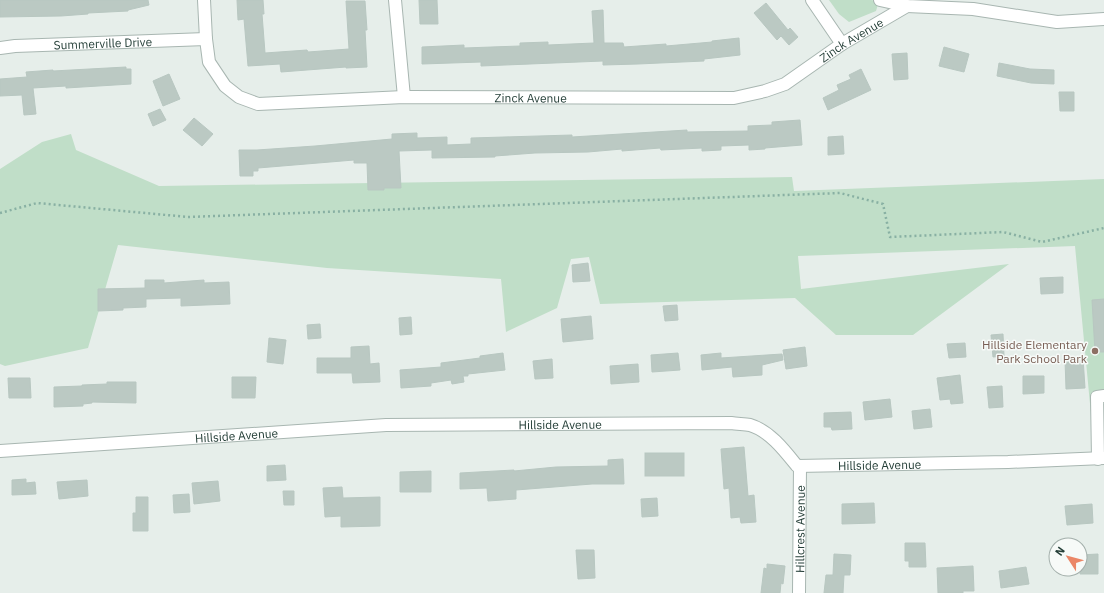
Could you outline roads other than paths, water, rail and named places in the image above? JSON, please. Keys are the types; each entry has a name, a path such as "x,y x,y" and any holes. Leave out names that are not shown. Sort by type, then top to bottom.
{"street":[{"name":"Zinck Avenue","path":"204,0 209,62 225,86 239,97 258,104 404,97 734,98 765,91 785,84 842,44 907,6"},
{"path":"395,0 404,97"},
{"path":"812,0 842,44"},
{"name":"Zinck Avenue","path":"880,0 907,6 973,9 1057,22 1104,19"},
{"name":"Summerville Drive","path":"0,48 15,46 206,39"},
{"path":"1101,459 1097,397 1104,396"},
{"name":"Hillside Avenue","path":"0,451 386,425 731,423 751,425 763,432 778,443 797,466 1101,459"},
{"name":"Hillcrest Avenue","path":"799,593 800,466"}],"place":[{"name":"Hillside Elementary Park School Park","path":"1095,351"}]}
